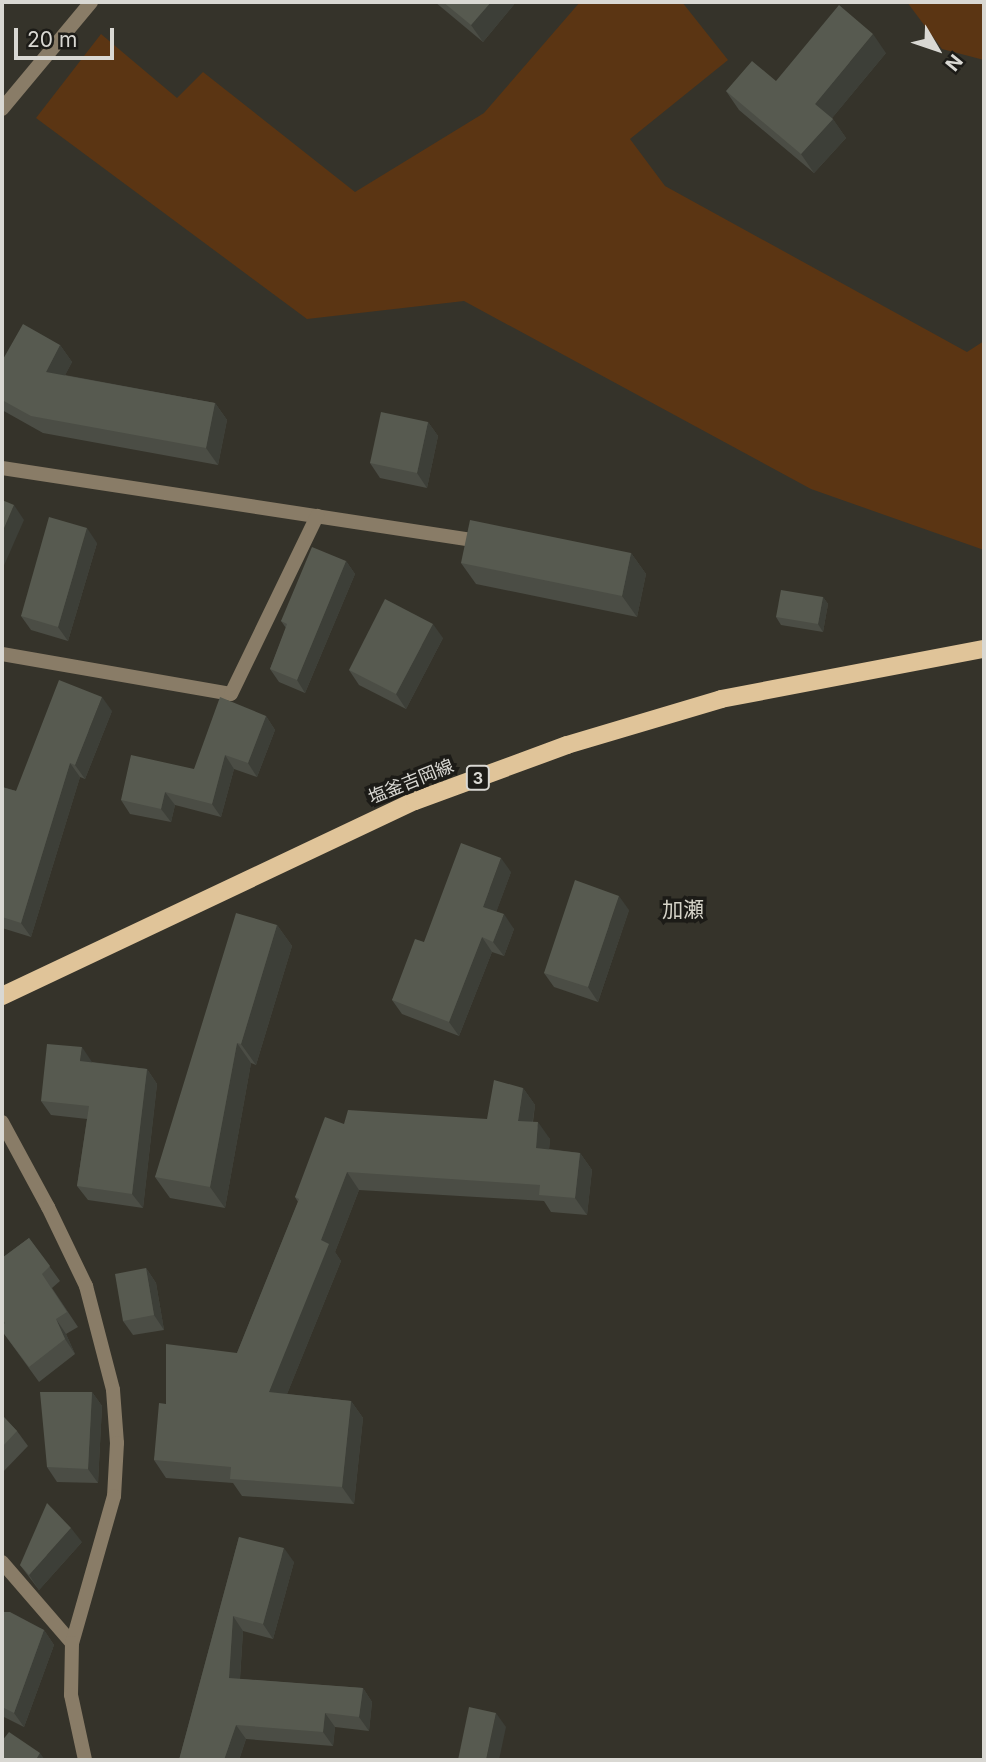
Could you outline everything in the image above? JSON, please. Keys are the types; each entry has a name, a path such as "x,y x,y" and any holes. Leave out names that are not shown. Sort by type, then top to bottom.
{"main road":[{"name":"塩釜吉岡線","path":"2,996 415,801 567,746 721,699 984,649"}],"street":[{"path":"2,109 90,2"},
{"path":"2,468 467,539"},
{"path":"2,654 231,694 317,516"},
{"path":"2,1122 48,1207 86,1286 113,1390 117,1443 114,1496 72,1643 71,1695 85,1760"},
{"path":"2,1562 72,1643"}],"shaded area":[{"path":"580,2 682,2 728,60 630,139 665,186 967,352 984,341 984,550 811,489 464,301 307,319 36,118 101,34 177,98 203,72 355,192 484,113"},
{"path":"907,2 984,2 984,60 942,49"}],"building":[{"path":"443,2 491,2 471,25"},
{"path":"839,5 873,34 815,104 833,119 801,154 726,91 752,61 776,81"},
{"path":"23,324 60,345 46,372 215,403 206,448 31,416 2,400 2,361"},
{"path":"381,412 428,422 417,473 370,463"},
{"path":"2,500 14,505 2,533"},
{"path":"49,517 87,528 58,627 21,616"},
{"path":"470,520 631,553 622,596 461,563"},
{"path":"312,547 346,561 297,680 270,669 287,624 281,621"},
{"path":"781,590 823,597 818,624 776,617"},
{"path":"385,599 433,624 396,694 349,670"},
{"path":"59,680 102,697 75,765 70,763 21,923 2,917 2,787 16,791"},
{"path":"220,697 266,716 248,763 225,755 212,804 165,792 161,809 121,800 131,755 194,769"},
{"path":"461,843 501,858 483,907 504,914 493,942 482,937 449,1022 392,1000 415,939 424,942"},
{"path":"575,880 619,896 588,987 544,973"},
{"path":"236,913 277,925 241,1044 237,1043 210,1187 155,1177"},
{"path":"47,1044 82,1047 80,1061 147,1069 132,1194 77,1186 89,1106 41,1101"},
{"path":"494,1080 523,1088 518,1121 538,1122 536,1148 580,1153 575,1198 539,1195 540,1185 347,1172 321,1240 329,1244 269,1392 351,1401 342,1487 230,1479 231,1467 154,1460 159,1403 166,1404 166,1344 237,1353 299,1199 295,1197 325,1117 344,1124 348,1110 487,1119"},
{"path":"29,1238 50,1266 42,1274 67,1312 56,1319 65,1339 29,1367 2,1331 5,1323 2,1319 2,1258"},
{"path":"146,1268 154,1315 123,1321 115,1274"},
{"path":"40,1392 92,1392 88,1469 47,1467"},
{"path":"2,1415 17,1431 2,1447"},
{"path":"47,1503 71,1528 29,1575 20,1565"},
{"path":"239,1537 284,1548 263,1624 233,1616 229,1678 363,1688 359,1717 325,1713 323,1732 236,1725 224,1760 179,1760"},
{"path":"2,1612 10,1612 44,1630 14,1713 2,1707"},
{"path":"469,1707 496,1713 486,1760 458,1760"},
{"path":"9,1732 40,1753 36,1760 2,1760 2,1741"}],"district":[{"name":"加瀬","path":"683,910"}]}
